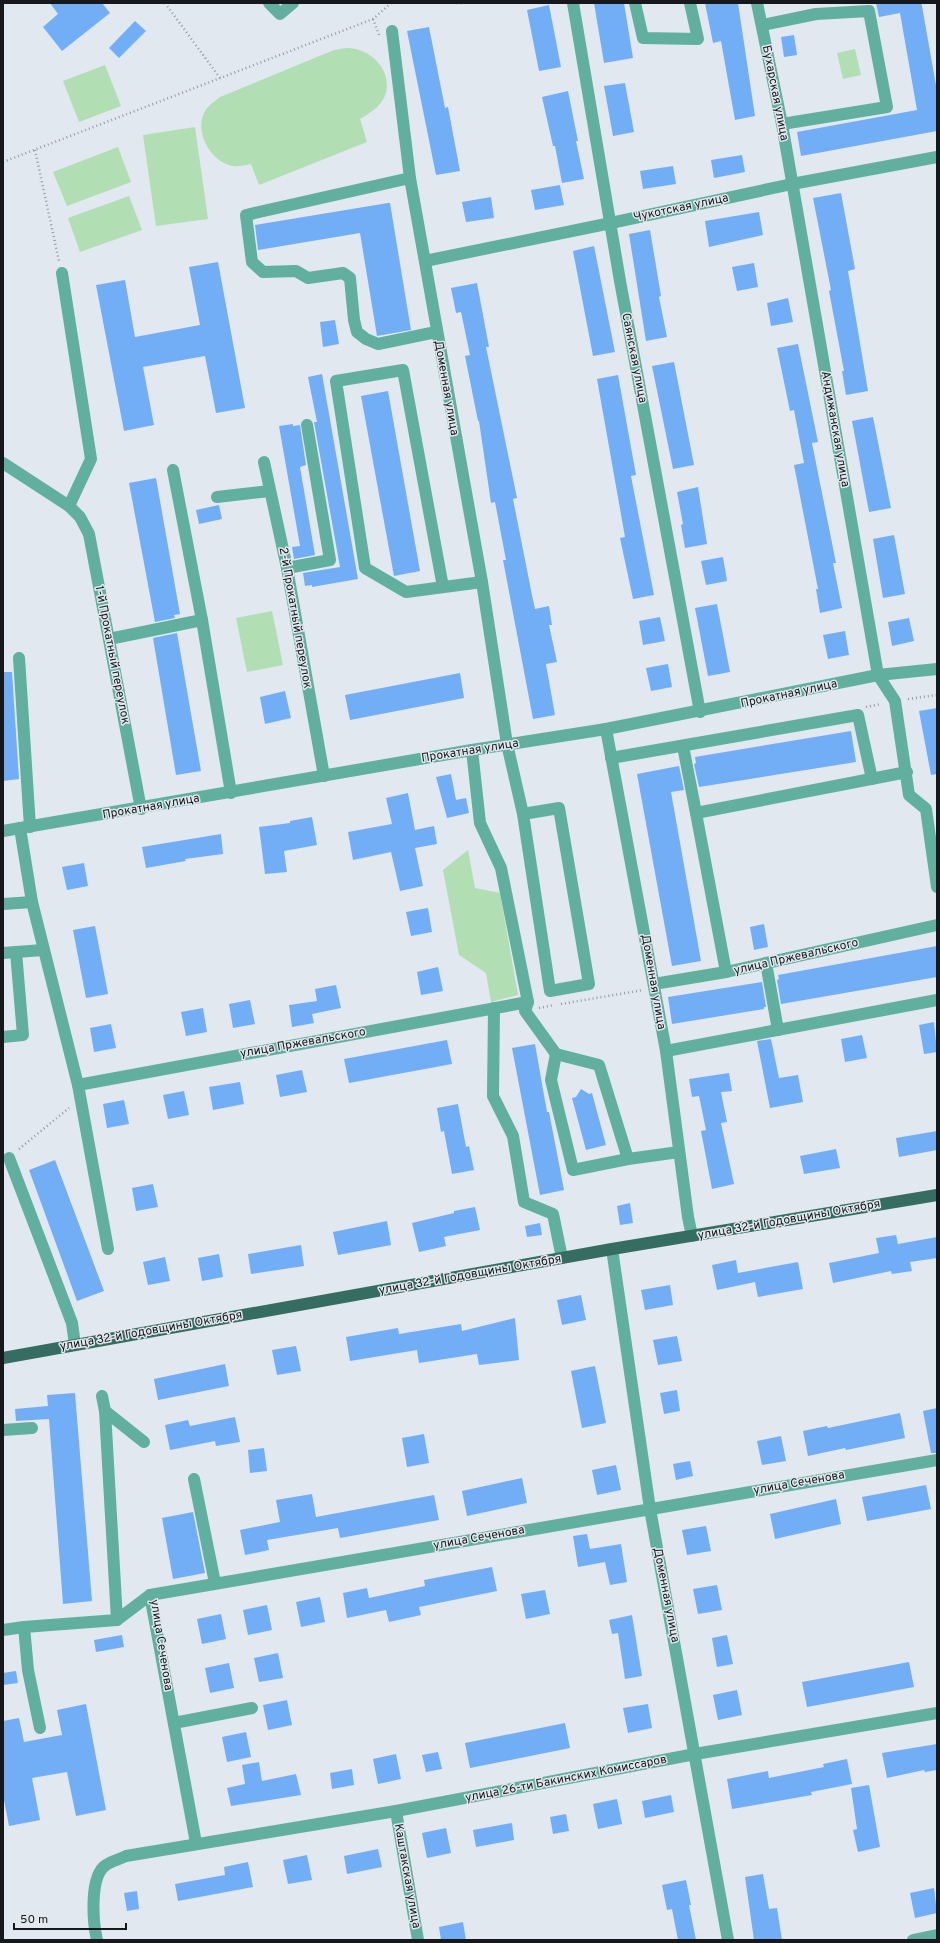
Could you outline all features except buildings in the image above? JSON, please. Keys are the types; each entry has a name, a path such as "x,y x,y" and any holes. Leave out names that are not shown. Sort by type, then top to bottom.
{"main road":[{"name":"улица 32-й Годовщины Октября","path":"3,1358 612,1249 937,1195"}],"street":[{"path":"269,3 280,14 293,3"},
{"name":"Саянская улица","path":"573,3 620,281 700,712"},
{"path":"635,3 643,38 698,39 690,3"},
{"name":"Бухарская улица","path":"757,3 782,124 792,184"},
{"path":"762,25 815,9 869,11 887,107 782,124"},
{"name":"Доменная улица","path":"392,31 410,178 436,332 482,582 507,744 523,814 550,991 589,984 559,808 523,814"},
{"name":"Чукотская улица","path":"425,260 611,223 792,184 937,157"},
{"path":"410,178 246,215 252,262 263,272 296,271 308,278 343,273 350,278 354,320 357,332 366,339 378,344 436,332"},
{"name":"Андижанская улица","path":"792,184 878,675"},
{"path":"62,273 91,459 69,506"},
{"path":"443,587 403,370 336,381 365,568 406,592 482,582"},
{"path":"287,568 330,560 306,425"},
{"name":"2-й Прокатный переулок","path":"264,462 287,568 324,776"},
{"name":"1-й Прокатный переулок","path":"3,463 69,506 80,517 89,534 141,809"},
{"path":"174,470 202,620 231,793"},
{"path":"217,497 270,491"},
{"path":"109,639 202,620"},
{"path":"19,658 25,828 32,902 78,1085 108,1249"},
{"name":"Прокатная улица","path":"3,832 507,744 606,729 700,712 878,675 937,669"},
{"path":"878,675 895,701 907,772 909,795 926,808 937,887"},
{"path":"611,758 858,716 872,779"},
{"name":"Доменная улица","path":"606,729 666,1051 688,1217 692,1236"},
{"path":"683,746 726,972"},
{"path":"472,750 480,823 501,868 526,1006 556,1054 552,1080 573,1170 628,1159 679,1152"},
{"path":"696,813 907,772"},
{"path":"3,904 32,902"},
{"name":"улица Пржевальского","path":"654,986 726,972 937,925"},
{"path":"3,954 43,950"},
{"path":"3,1037 24,1035 16,952"},
{"path":"766,963 778,1030"},
{"path":"666,1051 937,1000"},
{"name":"улица Пржевальского","path":"78,1085 494,1008 526,1006"},
{"path":"494,1008 493,1096 513,1136 524,1202 553,1214 562,1258"},
{"path":"556,1054 599,1065 628,1159"},
{"path":"9,1158 72,1323 75,1345"},
{"name":"Доменная улица","path":"612,1249 650,1509 728,1940"},
{"path":"102,1396 105,1411 117,1620"},
{"path":"105,1411 144,1442"},
{"path":"3,1430 32,1428"},
{"name":"улица Сеченова","path":"174,1723 150,1595 937,1460"},
{"path":"194,1479 215,1584"},
{"path":"3,1630 117,1620 150,1595"},
{"path":"24,1627 28,1670 40,1728"},
{"path":"196,1843 174,1723 252,1708"},
{"name":"улица 26-ти Бакинских Комиссаров","path":"97,1940 94,1925 95,1882 105,1866 126,1856 196,1843 396,1811 695,1754 937,1713"},
{"name":"Каштакская улица","path":"396,1811 418,1940"},
{"path":"913,1940 937,1935"}],"path":[{"path":"165,3 220,78"},
{"path":"3,162 373,19 391,3"},
{"path":"456,3 462,3"},
{"path":"35,150 62,273"},
{"path":"526,1006 654,986"},
{"path":"9,1158 80,1099"}],"green space":[{"path":"346,48 362,51 370,55 382,68 385,75 387,84 386,93 382,102 375,109 360,119 367,142 259,185 251,164 233,166 224,163 210,151 202,133 201,124 203,115 208,107 220,97 334,50"},
{"path":"855,49 861,75 843,79 837,53"},
{"path":"105,65 121,106 79,122 63,81"},
{"path":"195,127 208,219 156,226 143,135"},
{"path":"118,147 131,182 67,206 53,172"},
{"path":"129,196 142,230 80,252 68,218"},
{"path":"272,611 283,665 247,672 236,618"},
{"path":"468,850 475,888 500,893 518,995 491,1002 486,973 459,955 443,870"}]}
